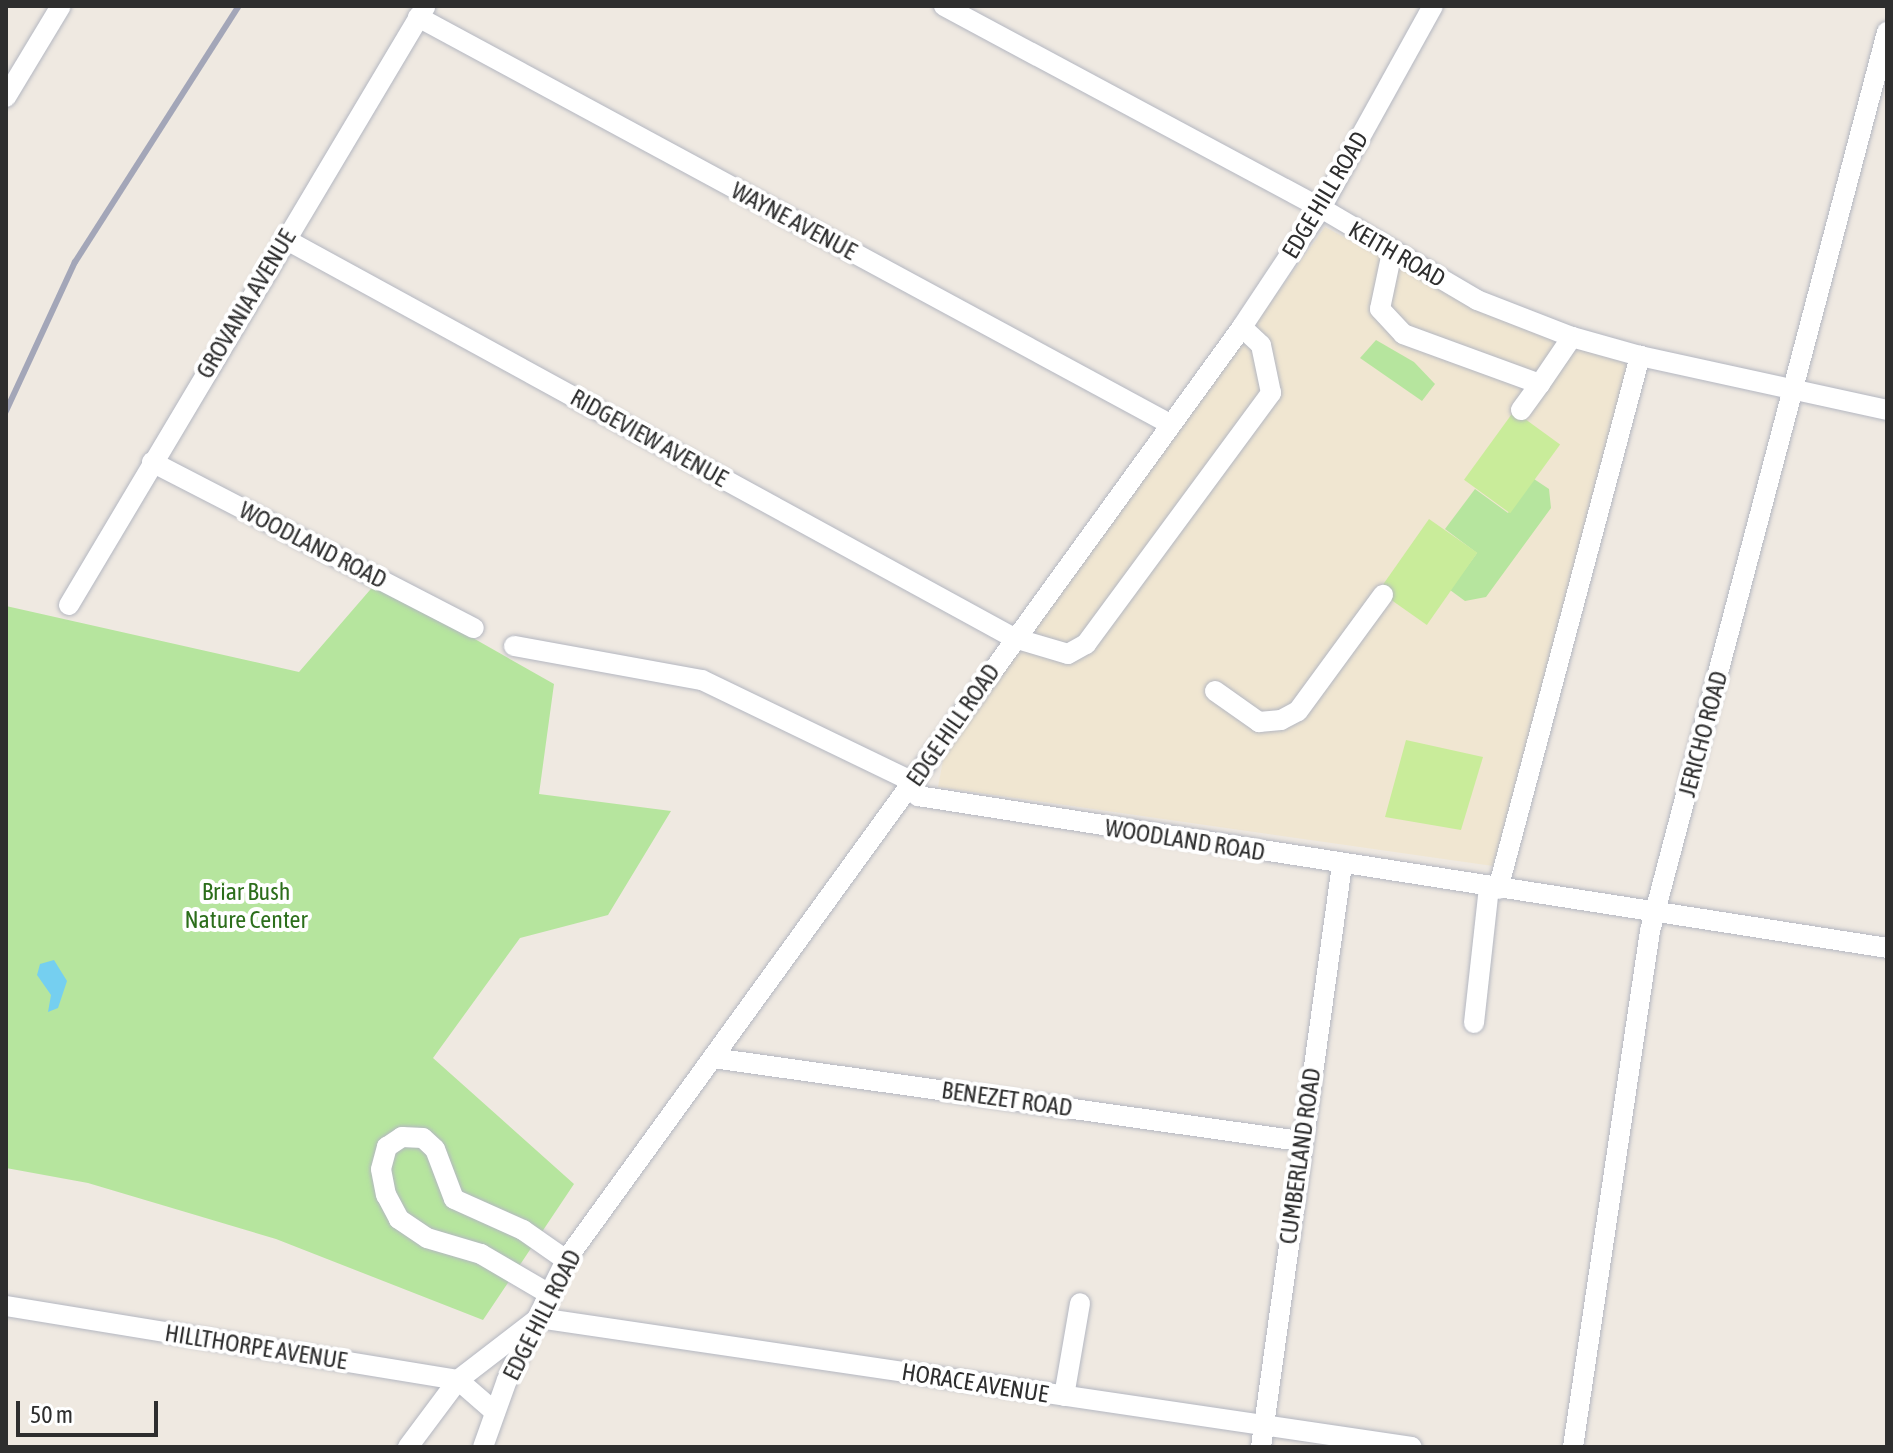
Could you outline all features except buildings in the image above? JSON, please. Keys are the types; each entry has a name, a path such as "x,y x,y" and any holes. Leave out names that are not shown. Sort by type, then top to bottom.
{"street":[{"path":"6,97 61,6"},
{"name":"KEITH ROAD","path":"944,6 1321,208 1477,300 1572,337 1640,356 1887,410"},
{"name":"EDGE HILL ROAD","path":"483,1447 495,1412 566,1260 1242,327 1321,208 1433,6"},
{"name":"GROVANIA AVENUE","path":"69,605 422,12"},
{"name":"WAYNE AVENUE","path":"422,12 1170,424"},
{"name":"JERICHO ROAD","path":"1573,1447 1655,913 1887,32"},
{"name":"RIDGEVIEW AVENUE","path":"285,239 1014,638 1068,654 1086,644 1271,393 1261,345 1242,327"},
{"path":"1392,252 1380,309 1403,334 1540,384"},
{"path":"1521,410 1572,337"},
{"path":"1474,1023 1494,888 1640,356"},
{"name":"WOODLAND ROAD","path":"152,462 474,628"},
{"path":"1215,691 1259,722 1281,720 1298,711 1383,595"},
{"name":"WOODLAND ROAD","path":"514,646 702,680 913,782 918,796 1342,865 1887,948"},
{"name":"CUMBERLAND ROAD","path":"1262,1437 1300,1141 1342,865"},
{"name":"BENEZET ROAD","path":"713,1058 1300,1141"},
{"path":"551,1295 481,1254 427,1238 399,1219 386,1195 381,1169 387,1147 402,1137 423,1138 435,1149 454,1199 523,1230 566,1260"},
{"path":"1064,1396 1080,1303"},
{"name":"HILLTHORPE AVENUE","path":"6,1306 458,1380"},
{"path":"408,1447 458,1380 539,1318"},
{"name":"HORACE AVENUE","path":"539,1318 1064,1396 1262,1437 1412,1447"},
{"path":"458,1380 495,1412"}],"shaded area":[{"path":"1325,227 1474,307 1632,365 1493,866 938,787 944,755"}],"green space":[{"path":"1376,340 1414,362 1435,384 1422,401 1360,358"},
{"path":"1514,411 1560,445 1510,513 1464,480"},
{"path":"1534,479 1549,489 1551,508 1486,597 1465,601 1450,590 1477,553 1445,529 1475,489 1508,513"},
{"path":"1429,519 1477,553 1427,625 1379,591"},
{"name":"Briar Bush Nature Center","path":"376,583 554,684 539,794 671,811 608,915 520,938 433,1058 574,1184 483,1320 276,1239 88,1183 6,1168 6,606 299,672"},
{"path":"1406,740 1483,757 1461,830 1385,817"}],"water":[{"path":"54,960 67,981 58,1008 48,1012 51,995 37,975 40,964"}],"railway":[{"path":"6,411 75,262 239,6"}]}
